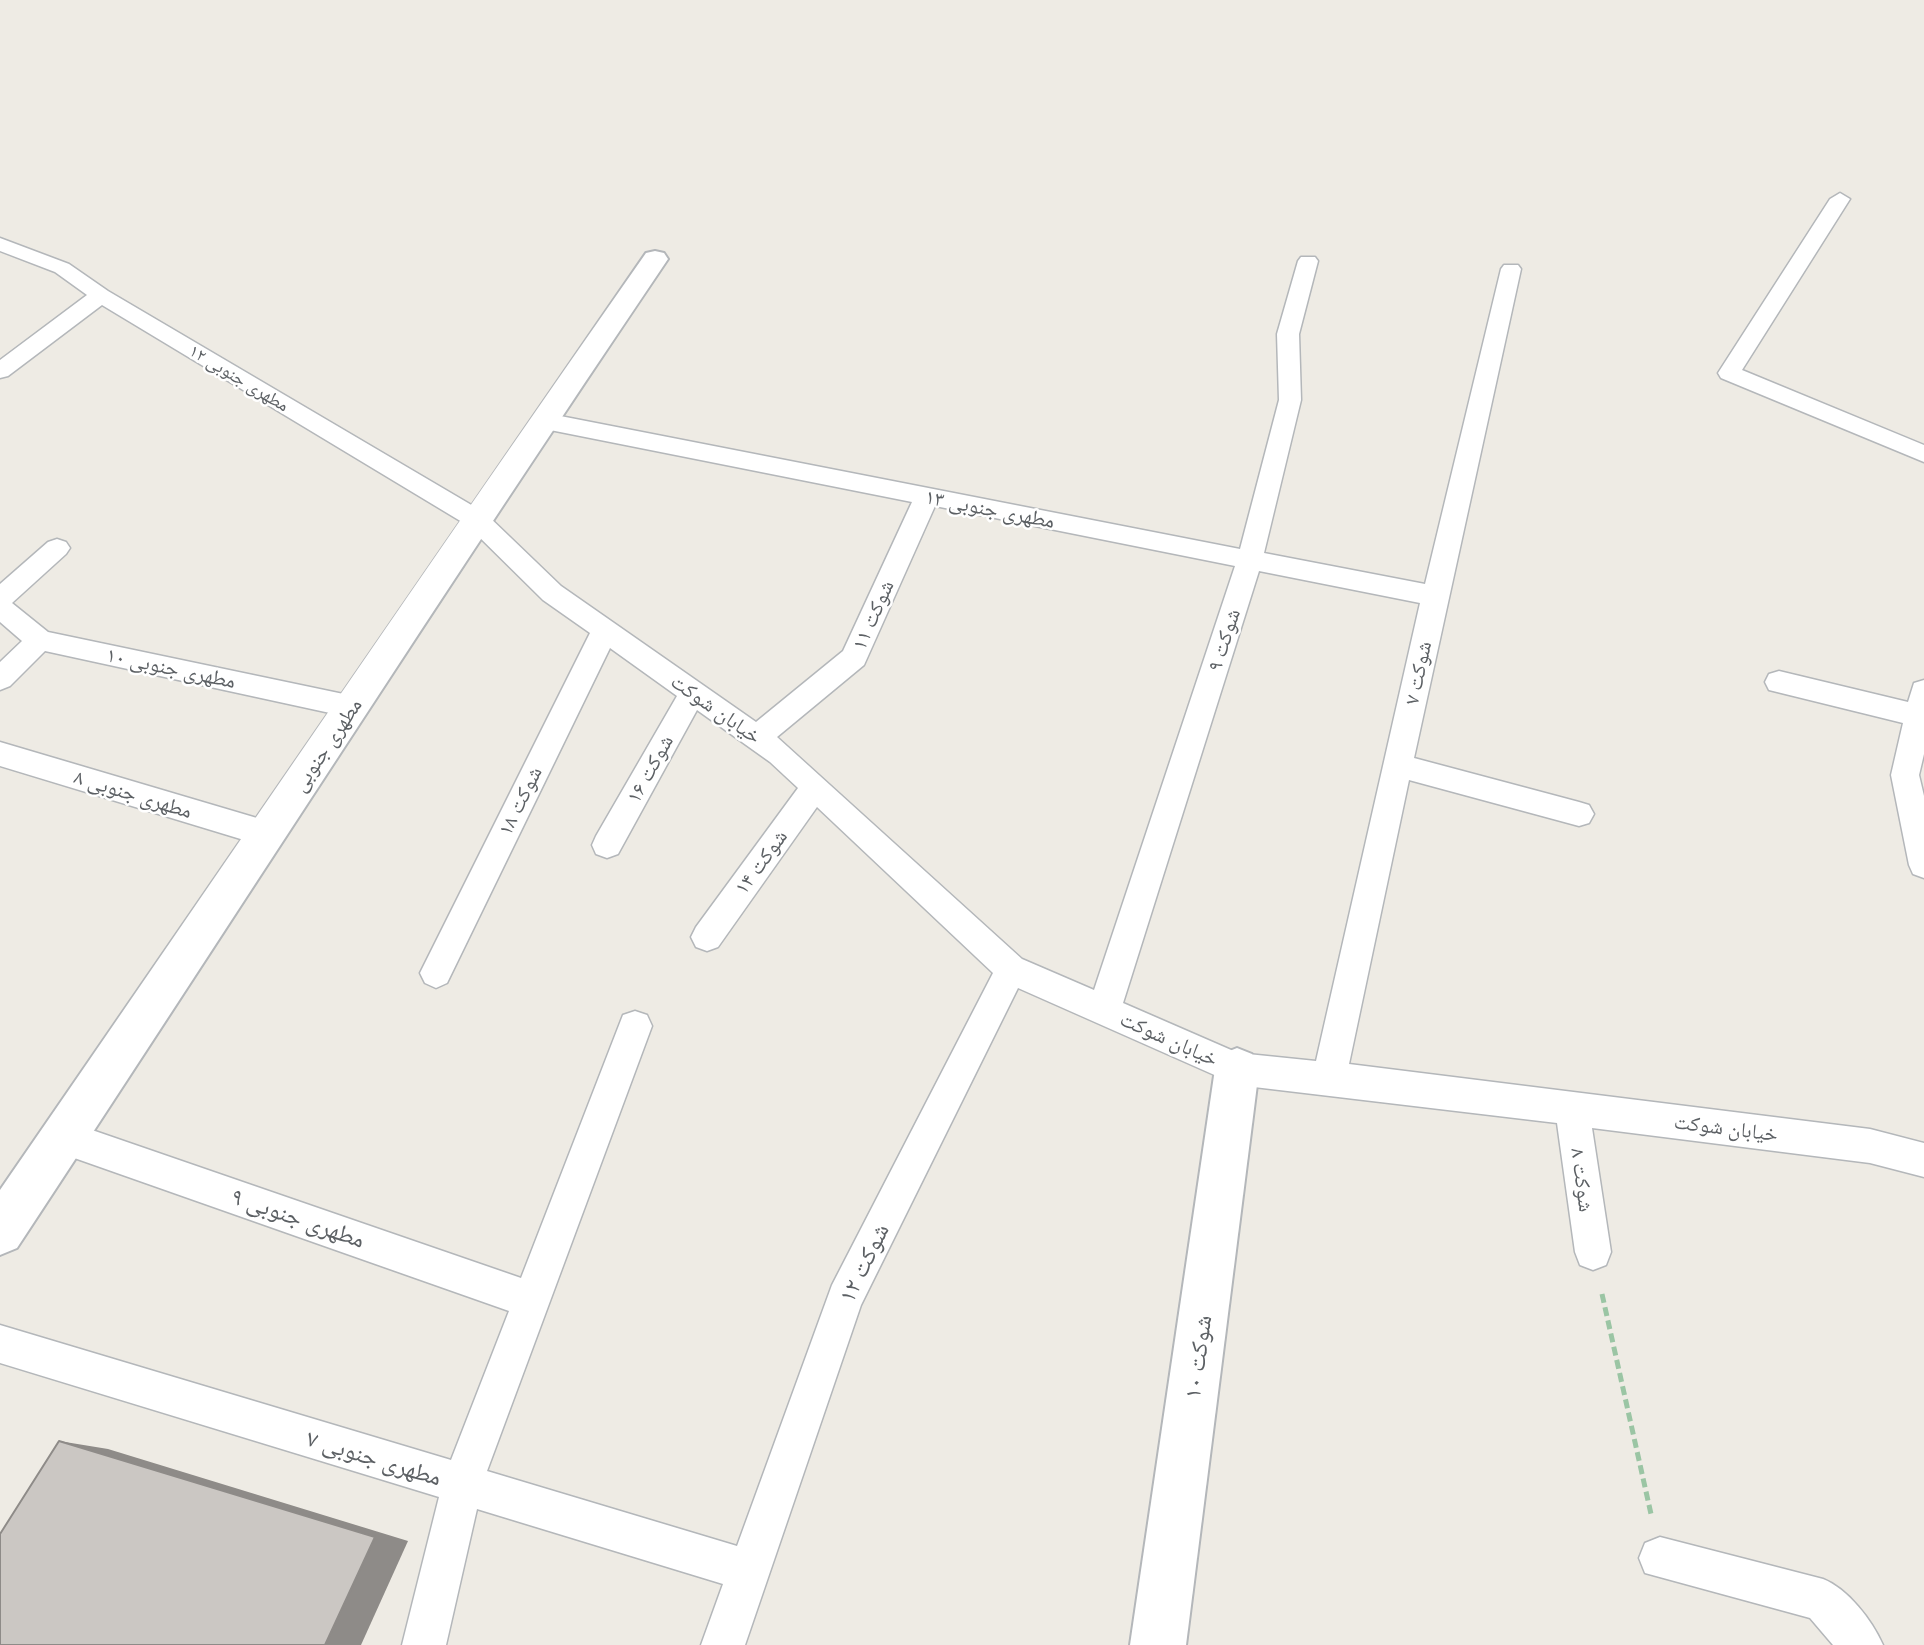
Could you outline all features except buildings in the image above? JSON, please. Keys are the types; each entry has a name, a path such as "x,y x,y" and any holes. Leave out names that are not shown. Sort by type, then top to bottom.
{"street":[{"name":"مطهری جنوبی","path":"0,1231 353,707 476,519 655,259"},
{"name":"شوکت ۱۰","path":"1158,1645 1237,1069"}],"lane":[{"path":"1840,199 1730,373 1924,454"},
{"name":"مطهری جنوبی ۱۲","path":"0,244 62,268 102,295 476,519 552,593"},
{"name":"شوکت ۹","path":"1104,1011 1250,560 1290,400 1288,334 1308,261"},
{"name":"شوکت ۷","path":"1329,1078 1435,596 1511,269"},
{"path":"0,371 102,295"},
{"name":"مطهری جنوبی ۱۳","path":"545,421 1435,596"},
{"name":"شوکت ۱۱","path":"757,737 854,658 927,496"},
{"path":"0,599 57,548"},
{"name":"خیابان شوکت","path":"552,593 780,754 1011,969 1237,1069 1329,1078 1870,1146 1924,1160"},
{"name":"مطهری جنوبی ۱۰","path":"0,608 40,640 353,707"},
{"name":"شوکت ۱۸","path":"436,973 605,630"},
{"path":"0,679 40,640"},
{"path":"1779,682 1921,703 1905,775 1924,865"},
{"name":"شوکت ۱۶","path":"607,845 693,692"},
{"name":"مطهری جنوبی ۸","path":"0,754 267,834"},
{"path":"1398,765 1579,814"},
{"name":"شوکت ۱۴","path":"708,937 816,787"},
{"name":"شوکت ۱۲","path":"723,1645 845,1298 1011,969"},
{"path":"424,1645 462,1484 635,1026"},
{"name":"شوکت ۸","path":"1572,1108 1592,1252"},
{"name":"مطهری جنوبی ۹","path":"63,1137 532,1300"},
{"name":"مطهری جنوبی ۷","path":"0,1344 749,1572"},
{"path":"1660,1558 1824,1600 1861,1645"}],"path":[{"path":"1592,1252 1660,1558"}]}
